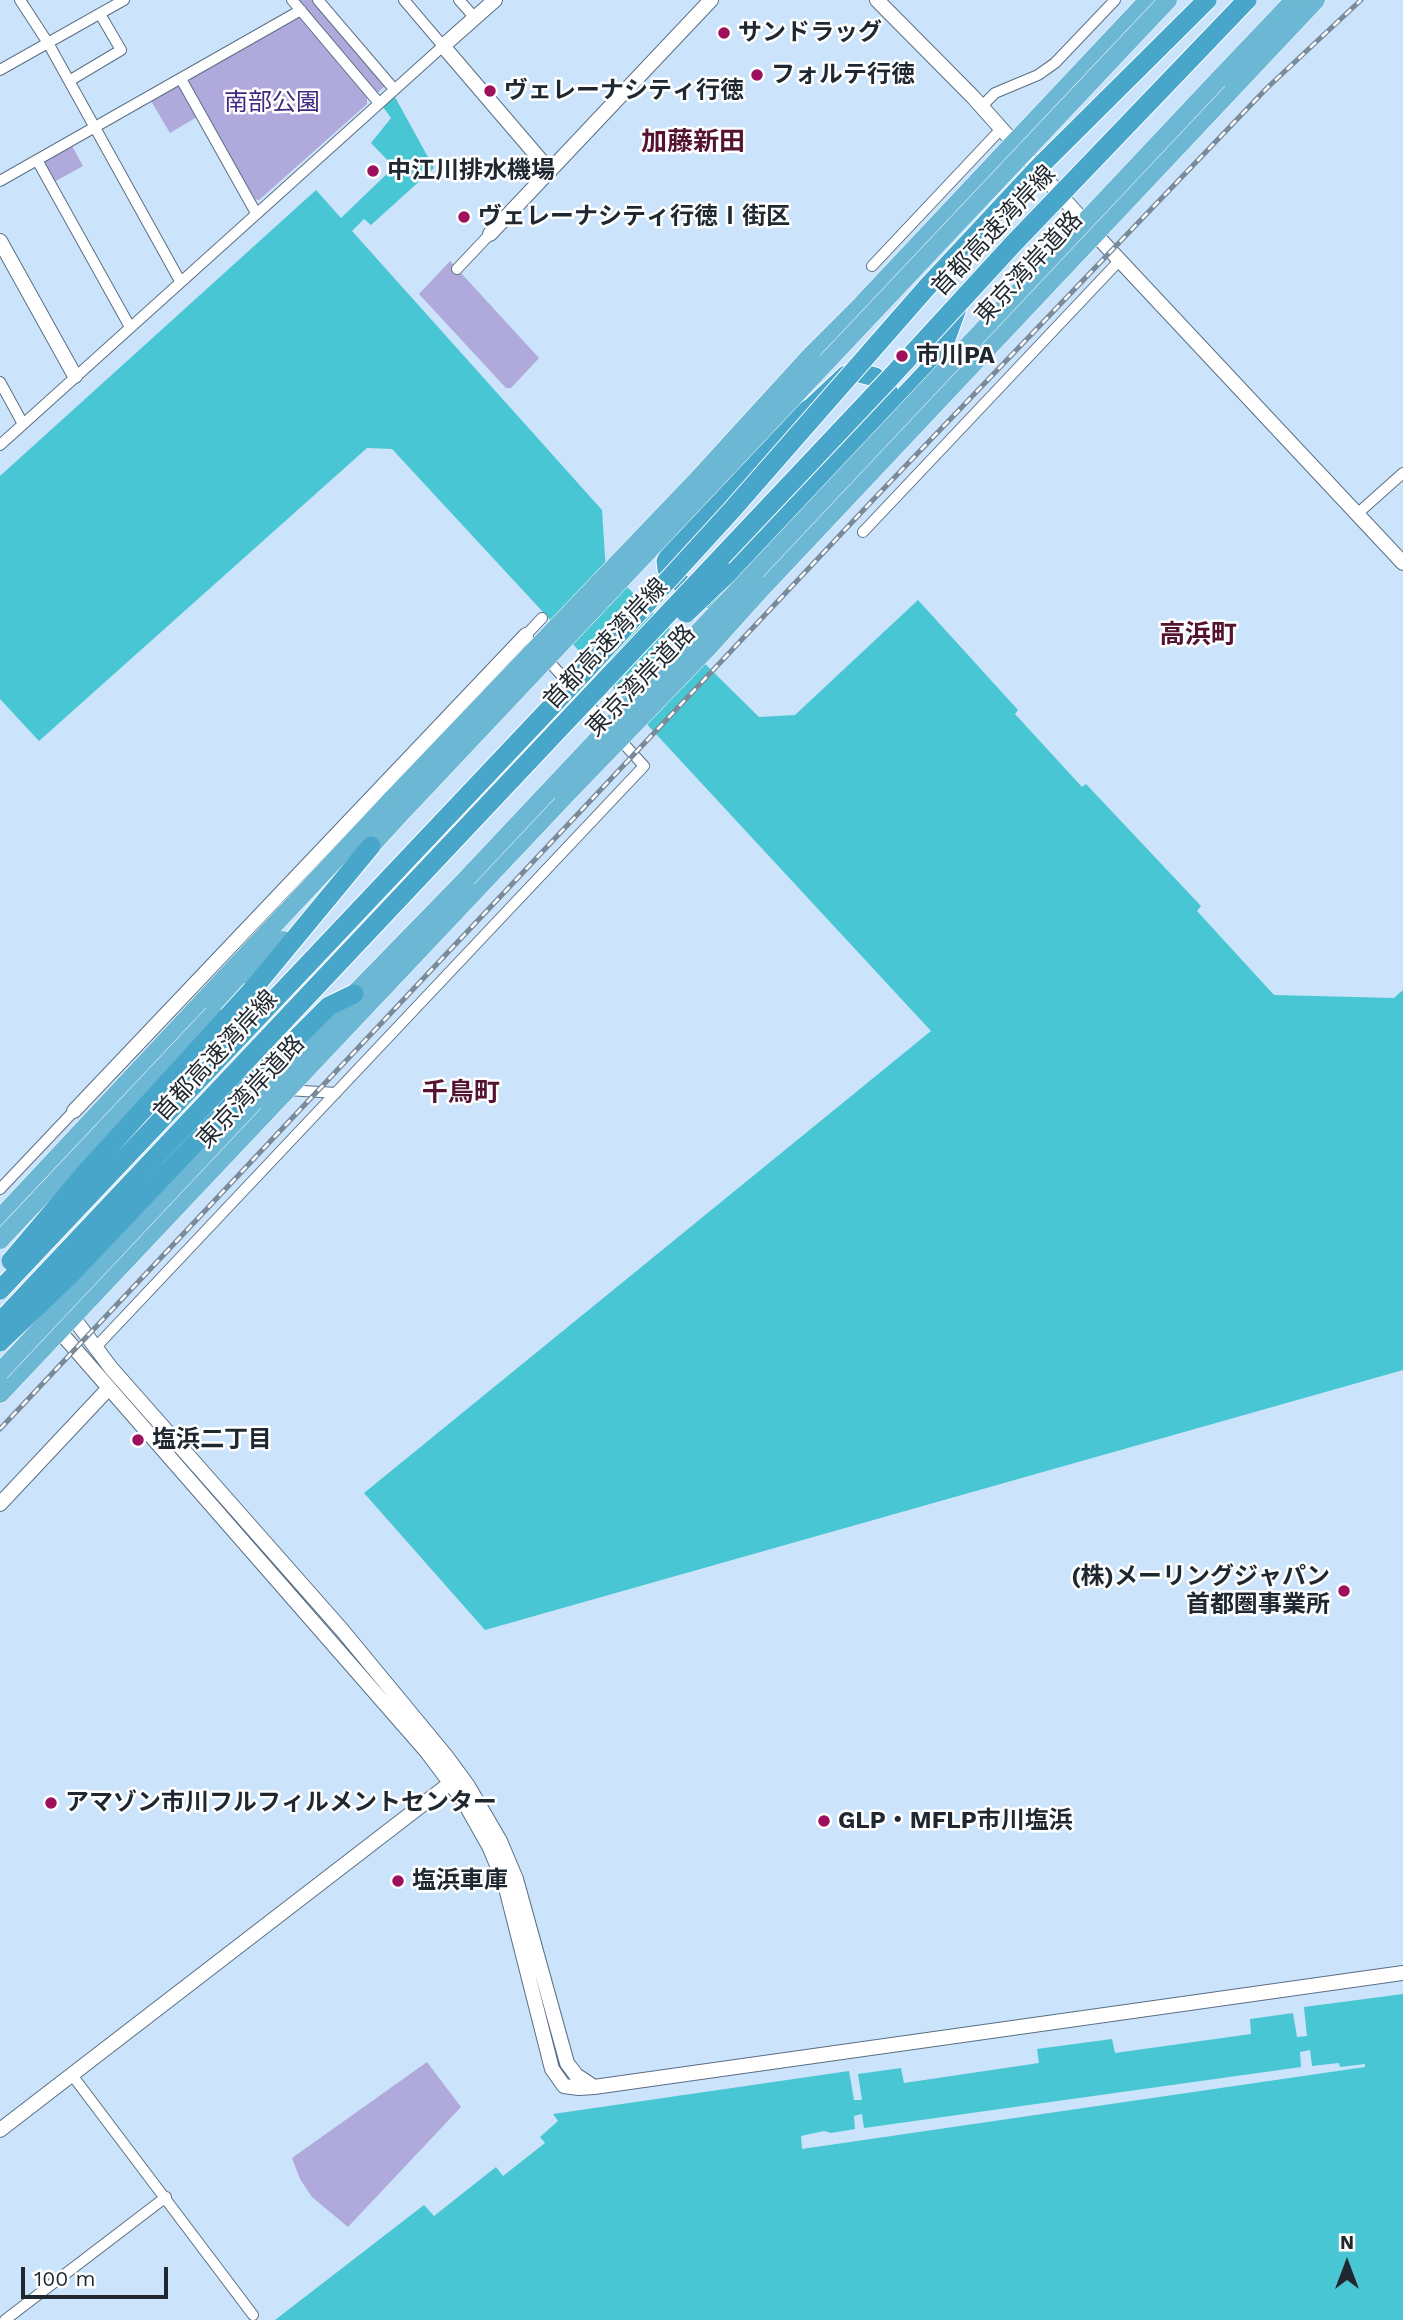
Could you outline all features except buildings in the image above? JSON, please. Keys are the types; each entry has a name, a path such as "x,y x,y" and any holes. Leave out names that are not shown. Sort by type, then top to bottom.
{"highway":[{"path":"547,661 564,633 695,482 811,355 1148,0"},
{"path":"0,1218 399,804 547,661 1024,150 1168,0"},
{"name":"首都高速湾岸線","path":"0,1290 585,671 732,511 928,286 1019,188 1207,0"},
{"name":"首都高速湾岸線","path":"0,1322 1247,0"},
{"name":"東京湾岸道路","path":"0,1394 287,1090 472,883 573,763 1294,0"},
{"name":"東京湾岸道路","path":"354,994 472,883 708,648 1316,0"},
{"path":"587,698 629,670 728,573 875,417 889,399 888,391 875,377 856,372 846,375 812,407 797,416 678,542 666,561 667,569 696,597 703,599 712,598 927,372 944,344 959,303"},
{"path":"0,1276 88,1170 252,990 371,846 399,804 612,566 695,482"},
{"path":"573,763 637,710 734,611 764,586"},
{"path":"0,1240 371,846"},
{"path":"0,1342 253,1093 329,1006 354,994"},
{"name":"東京湾岸道路","path":"0,1372 253,1093"}],"street":[{"path":"20,0 48,43 180,281"},
{"path":"0,70 124,0"},
{"path":"292,0 379,103"},
{"path":"318,0 394,89"},
{"path":"404,0 550,171"},
{"path":"459,0 475,18"},
{"path":"0,445 495,0"},
{"path":"457,269 711,0"},
{"path":"877,0 982,106 1119,261 1403,564"},
{"path":"982,106 995,93 1038,75 1055,63 1115,0"},
{"path":"0,181 301,10"},
{"path":"69,81 121,50 100,14"},
{"path":"181,79 256,213"},
{"path":"872,266 1001,129"},
{"path":"37,160 130,327"},
{"path":"0,241 75,376"},
{"path":"863,532 1119,261"},
{"path":"0,382 23,424"},
{"path":"1357,514 1403,473"},
{"path":"0,1189 542,618"},
{"path":"96,1347 644,766 526,635"},
{"path":"287,1090 336,1093"},
{"path":"0,1240 9,1243 73,1317 111,1368 342,1630 382,1690"},
{"path":"0,1261 108,1390 330,1641 382,1690 489,1819 516,1879 571,2070 594,2087"},
{"path":"0,1504 108,1390"},
{"path":"162,1450 174,1440"},
{"path":"228,1525 239,1514"},
{"path":"330,1641 342,1630"},
{"path":"456,1779 505,1884 552,2068 560,2082 570,2088 594,2087 1403,1973"},
{"path":"0,2130 456,1779"},
{"path":"545,2039 560,2036"},
{"path":"72,2075 253,2315"},
{"path":"5,2320 166,2197"}],"green space":[{"path":"296,0 314,0 386,85 375,95"},
{"name":"南部公園","path":"296,17 303,17 367,94 367,104 259,200 254,199 189,84 190,78"},
{"path":"176,87 181,87 197,117 170,133 151,101"},
{"path":"71,144 83,166 54,182 44,163 45,159"},
{"path":"450,261 539,358 511,388 506,388 419,294"},
{"path":"427,2062 461,2107 348,2227 312,2197 300,2179 292,2158"}],"shaded area":[{"path":"395,97 434,168 371,225 364,219 352,231 602,510 606,572 627,587 759,717 795,715 918,600 1018,710 1015,714 1082,787 1086,784 1201,906 1197,911 1274,995 1394,998 1403,990 1403,1370 485,1630 364,1493 931,1031 392,449 367,448 39,741 0,699 0,476 316,190 341,218 394,167 371,143 391,118 383,107"},
{"path":"1403,1994 1403,2320 275,2320 424,2205 434,2216 496,2167 503,2176 545,2143 540,2137 558,2121 553,2114 849,2071 854,2100 862,2100 858,2074 901,2068 904,2083 1039,2063 1037,2049 1112,2039 1115,2053 1251,2034 1250,2019 1293,2013 1297,2037 1307,2036 1304,2007"}],"pier":[{"path":"1310,2050 1312,2066 1339,2063 1340,2067 1365,2064 1365,2067 802,2149 801,2136 855,2129 854,2116 862,2114 864,2128 1301,2067 1300,2052"}],"railway":[{"path":"0,1429 872,501 1267,88 1361,0"}],"place":[{"name":"サンドラッグ","path":"724,33"},
{"name":"フォルテ行徳","path":"757,75"},
{"name":"ヴェレーナシティ行徳","path":"490,91"},
{"name":"中江川排水機場","path":"373,171"},
{"name":"ヴェレーナシティ行徳Ⅰ街区","path":"464,217"},
{"name":"市川PA","path":"902,356"},
{"name":"塩浜二丁目","path":"138,1440"},
{"name":"(株)メーリングジャパン 首都圏事業所","path":"1344,1591"},
{"name":"アマゾン市川フルフィルメントセンター","path":"51,1803"},
{"name":"GLP・MFLP市川塩浜","path":"824,1821"},
{"name":"塩浜車庫","path":"398,1881"}],"district":[{"name":"加藤新田","path":"693,142"},
{"name":"高浜町","path":"1198,635"},
{"name":"千鳥町","path":"461,1093"}]}
